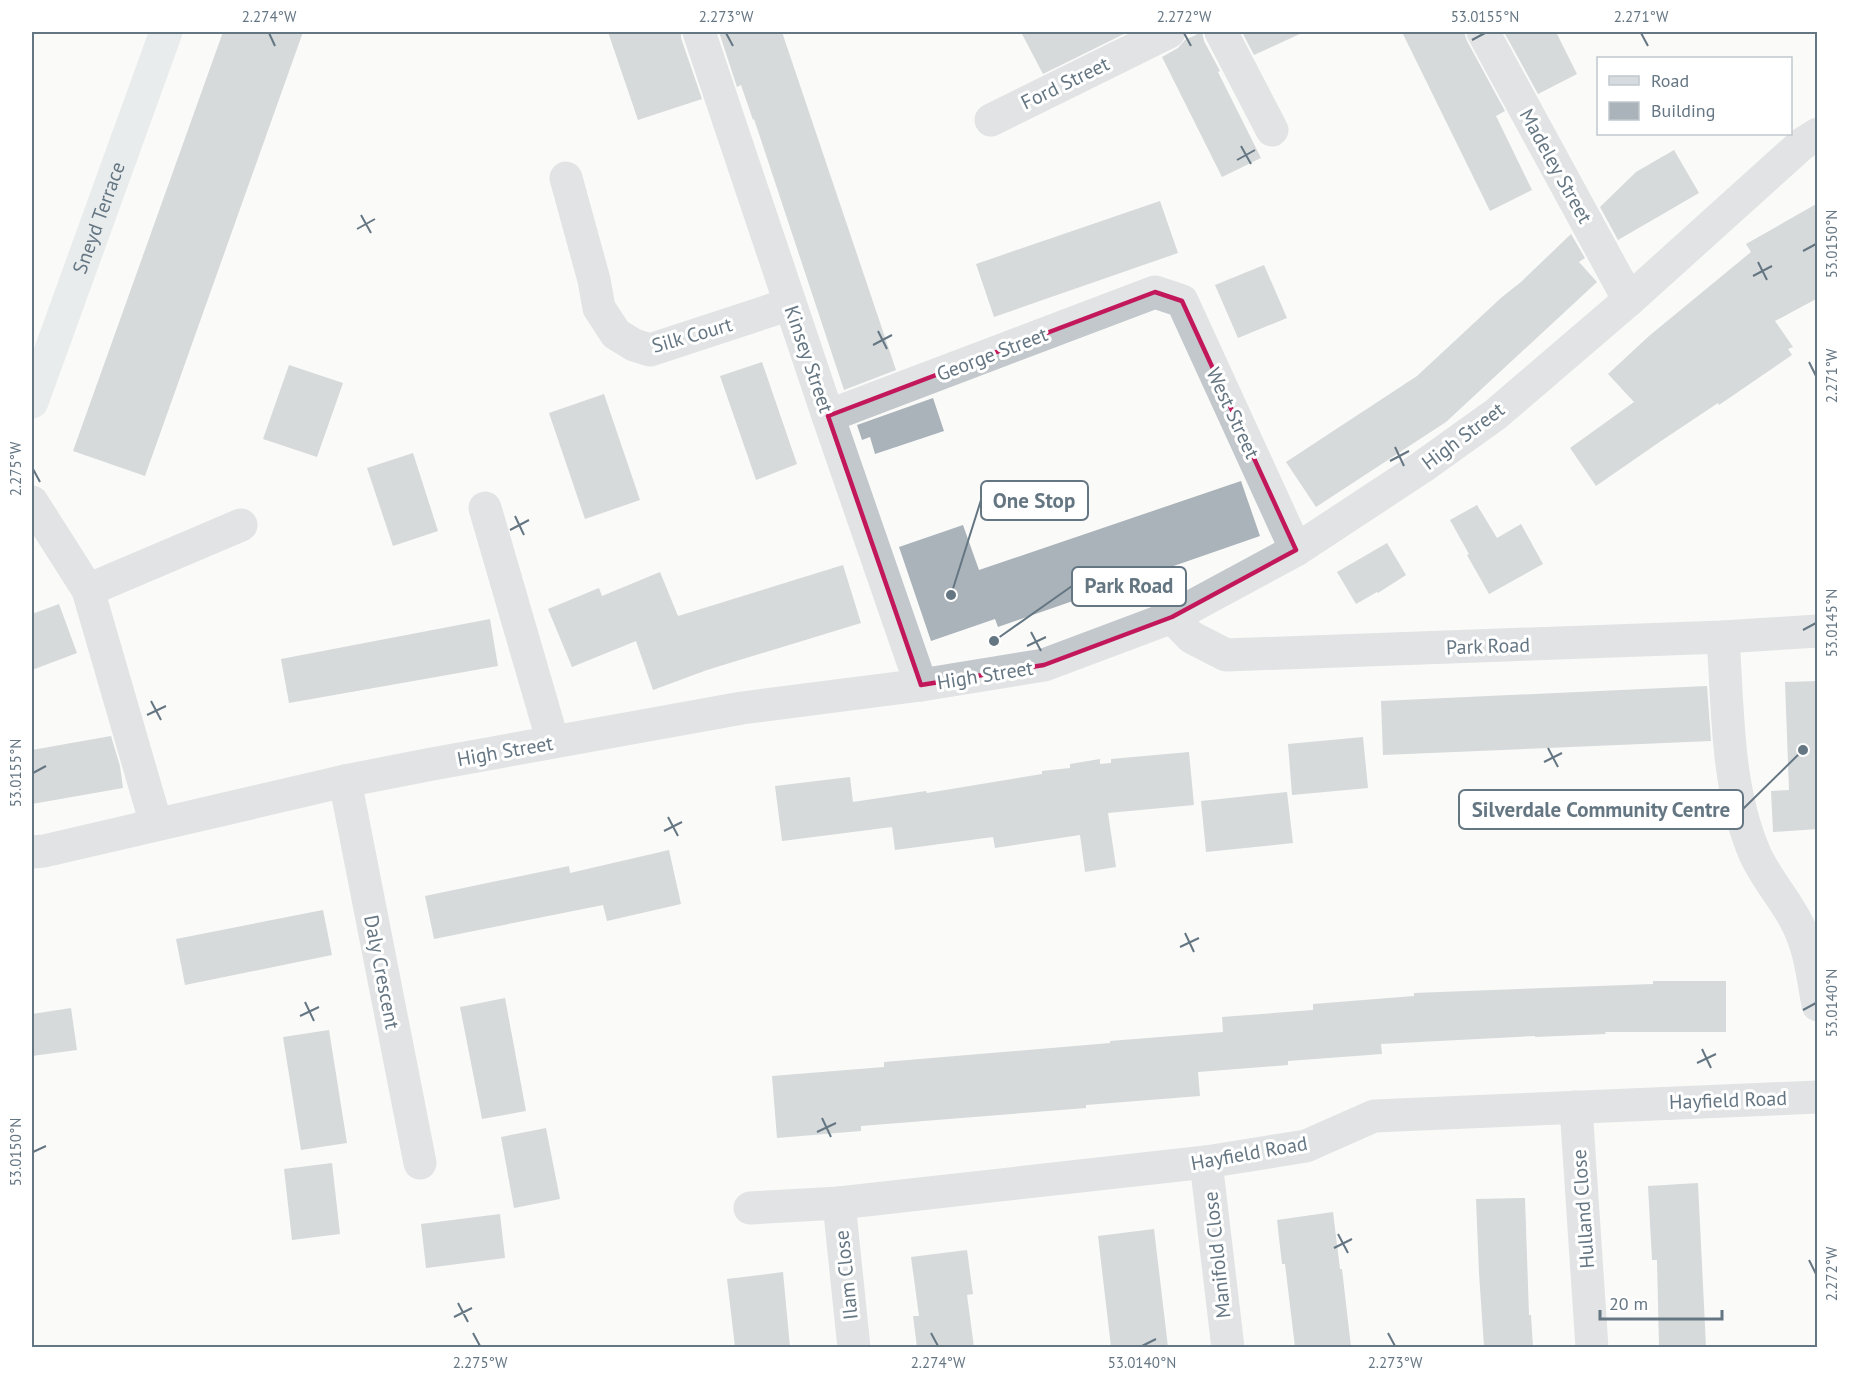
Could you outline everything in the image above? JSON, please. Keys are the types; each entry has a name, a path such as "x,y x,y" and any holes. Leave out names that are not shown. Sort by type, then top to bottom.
{"main road":[{"name":"Sneyd Terrace","path":"32,402 166,32"}],"street":[{"name":"Kinsey Street","path":"699,32 921,685"},
{"name":"Ford Street","path":"991,120 1135,39 1169,32"},
{"path":"1221,32 1272,130"},
{"name":"Madeley Street","path":"1482,32 1629,300"},
{"name":"High Street","path":"32,852 345,781 553,742 742,708 921,685 1044,665 1172,617 1296,550 1422,467 1496,414 1629,300 1793,152 1818,134"},
{"name":"Silk Court","path":"566,178 594,280 599,308 616,334 633,345 650,350 790,304"},
{"name":"George Street","path":"828,416 1155,292"},
{"name":"West Street","path":"1155,292 1182,302 1296,550"},
{"path":"32,502 88,590 156,824"},
{"path":"485,508 553,742"},
{"path":"88,590 241,525"},
{"name":"Park Road","path":"1172,617 1191,637 1226,655 1818,632"},
{"path":"1723,637 1732,769 1742,816 1756,855 1798,924 1809,955 1818,1005"},
{"name":"Daly Crescent","path":"345,781 420,1163"},
{"name":"Hayfield Road","path":"750,1208 839,1203 1206,1162 1306,1146 1374,1116 1818,1097"},
{"name":"Hulland Close","path":"1576,1107 1592,1347"},
{"name":"Manifold Close","path":"1206,1162 1228,1347"},
{"name":"Ilam Close","path":"839,1203 854,1347"}],"highlighted area":[{"path":"1155,292 1182,301 1296,550 1172,617 1044,665 921,685 828,416"}],"building":[{"path":"223,32 303,32 145,476 73,451"},
{"path":"608,32 681,32 702,99 638,120"},
{"path":"719,32 782,32 896,370 844,390 754,119 741,85 737,87"},
{"path":"1021,32 1128,32 1043,74"},
{"path":"1202,32 1204,41 1220,71 1218,72 1261,158 1222,177 1162,57 1178,48 1185,40"},
{"path":"1242,32 1304,32 1254,55"},
{"path":"1402,32 1464,32 1505,111 1496,116 1532,190 1490,211"},
{"path":"1504,32 1556,32 1577,74 1538,94"},
{"path":"1674,150 1699,193 1618,240 1600,207 1636,172"},
{"path":"1160,201 1178,253 994,317 976,264"},
{"path":"1818,203 1818,298 1775,321 1793,347 1788,349 1792,355 1596,486 1570,448 1634,402 1608,374 1649,336 1751,252 1746,244"},
{"path":"1571,234 1585,258 1579,262 1597,282 1446,422 1316,507 1286,462 1417,376"},
{"path":"1264,265 1287,318 1238,338 1215,285"},
{"path":"762,362 797,464 756,480 720,376"},
{"path":"289,365 343,383 317,457 263,439"},
{"path":"604,394 640,500 585,519 549,413"},
{"path":"933,398 944,431 875,454 870,437 862,440 857,425"},
{"path":"413,453 438,531 393,546 367,468"},
{"path":"1241,481 1260,536 998,627 995,619 931,641 899,547 963,525 979,570"},
{"path":"1477,505 1497,538 1521,524 1543,564 1489,594 1450,520"},
{"path":"1387,543 1406,575 1356,604 1337,572"},
{"path":"843,565 861,623 707,670 653,690 636,641 572,667 548,609 599,588 602,596 660,572 678,616"},
{"path":"59,604 77,653 32,670 32,614"},
{"path":"490,619 498,666 289,703 281,659"},
{"path":"1818,681 1818,829 1773,832 1771,791 1789,790 1785,682"},
{"path":"1707,686 1711,741 1383,755 1381,701"},
{"path":"111,736 120,766 123,788 32,804 32,750"},
{"path":"1363,737 1368,788 1292,795 1288,744"},
{"path":"1189,752 1194,805 1108,813 1116,867 1085,872 1080,835 995,848 993,837 895,850 892,827 782,841 775,786 850,777 853,802 926,791 927,793 1042,774 1042,771 1070,768 1070,764 1100,759 1100,764 1111,763 1111,759"},
{"path":"1287,792 1293,843 1206,852 1201,801"},
{"path":"669,850 681,904 607,921 603,905 434,939 425,896 569,866 570,873"},
{"path":"323,910 332,955 185,985 176,939"},
{"path":"1653,981 1726,981 1726,1032 1605,1032 1606,1034 1381,1044 1382,1054 1288,1061 1288,1065 1198,1072 1200,1096 1086,1105 1086,1108 861,1126 861,1131 777,1138 772,1076 884,1067 884,1062 1223,1032 1222,1017 1313,1010 1313,1004 1414,996 1414,993 1653,984"},
{"path":"505,998 526,1111 482,1119 460,1007"},
{"path":"71,1008 77,1050 32,1056 32,1014"},
{"path":"329,1030 347,1143 301,1150 283,1037"},
{"path":"546,1128 560,1199 514,1208 501,1137"},
{"path":"332,1163 340,1234 292,1240 284,1169"},
{"path":"1698,1183 1706,1347 1659,1347 1657,1260 1652,1260 1648,1186"},
{"path":"1525,1198 1529,1315 1531,1315 1533,1347 1484,1347 1476,1199"},
{"path":"1333,1212 1351,1347 1295,1347 1277,1220"},
{"path":"500,1214 505,1258 426,1268 421,1224"},
{"path":"1154,1229 1168,1347 1111,1347 1098,1236"},
{"path":"967,1250 973,1294 967,1295 974,1347 917,1347 913,1316 919,1316 911,1257"},
{"path":"783,1272 790,1347 735,1347 727,1279"}],"place":[{"name":"One Stop","path":"951,595"},
{"name":"Park Road","path":"994,641"},
{"name":"Silverdale Community Centre","path":"1803,750"}]}
